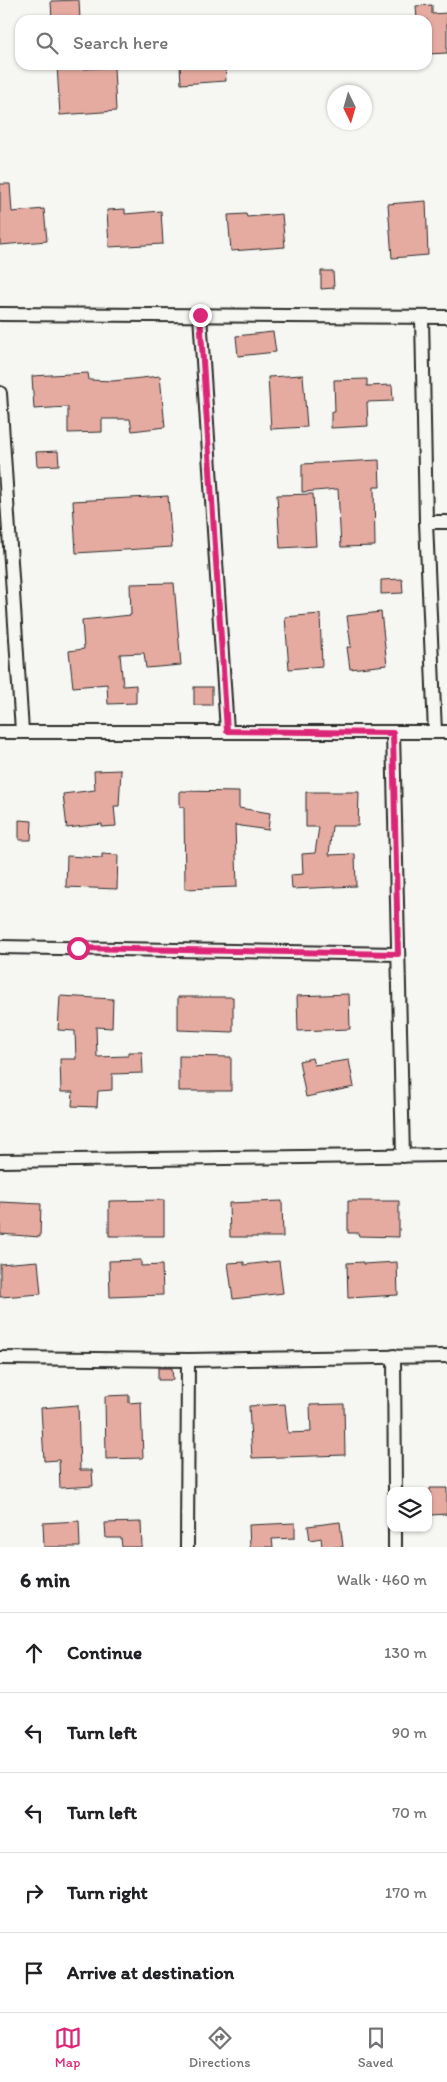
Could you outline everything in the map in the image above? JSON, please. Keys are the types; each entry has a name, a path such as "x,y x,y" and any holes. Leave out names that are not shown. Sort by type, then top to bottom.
{"street":[{"path":"0,314 447,317"},
{"path":"200,315 227,731"},
{"path":"0,732 441,732 426,522 422,318"},
{"path":"0,393 4,519 22,731"},
{"path":"426,522 447,522"},
{"path":"393,733 403,1156"},
{"path":"0,947 398,954"},
{"path":"0,1161 447,1155"},
{"path":"394,1356 395,1487"},
{"path":"0,1358 188,1360 447,1356"},
{"path":"187,1547 188,1360"},
{"path":"395,1532 395,1547"}],"building":[{"path":"79,0 80,15 52,15 51,1"},
{"path":"432,5 432,14 447,13 447,53 432,54 432,15 417,15 416,6"},
{"path":"57,70 114,70 116,111 60,115"},
{"path":"180,70 225,70 226,81 181,84"},
{"path":"0,184 10,184 12,212 44,209 47,241 0,245"},
{"path":"426,201 428,255 392,258 388,204"},
{"path":"125,209 125,214 161,211 163,244 109,247 107,210"},
{"path":"246,214 247,217 282,214 285,247 231,251 228,215"},
{"path":"321,271 333,271 334,288 321,289"},
{"path":"273,332 276,352 238,356 236,336"},
{"path":"88,373 89,380 113,381 160,376 165,427 132,431 130,419 102,419 102,432 68,433 68,407 34,409 32,376"},
{"path":"303,375 307,427 271,429 268,377"},
{"path":"367,379 367,386 392,385 393,401 367,402 368,426 331,428 331,412 335,412 334,380"},
{"path":"58,451 59,465 37,466 36,452"},
{"path":"379,460 380,487 374,487 375,546 341,547 338,489 302,492 302,464"},
{"path":"313,494 316,546 280,548 277,495"},
{"path":"168,496 172,547 76,553 73,501"},
{"path":"402,579 403,593 381,594 381,580"},
{"path":"174,583 181,665 146,668 144,653 120,654 123,686 136,685 136,703 108,704 107,684 73,687 69,651 84,649 82,620 131,615 130,584"},
{"path":"381,612 387,665 350,669 347,647 351,647 347,616"},
{"path":"320,614 322,666 289,669 285,617"},
{"path":"194,687 212,687 212,705 194,705"},
{"path":"121,770 119,806 114,806 116,826 102,827 102,824 67,828 63,794 95,790 94,771"},
{"path":"180,791 239,792 239,808 270,813 268,830 235,825 237,887 185,889 184,807 180,807"},
{"path":"306,792 359,792 358,826 332,826 329,855 355,854 356,886 292,889 291,875 303,874 302,854 315,853 319,827 306,827"},
{"path":"19,820 32,821 31,840 19,840"},
{"path":"102,854 118,855 117,889 66,887 67,856 102,858"},
{"path":"349,994 350,1029 298,1031 297,996"},
{"path":"60,996 113,999 112,1028 96,1027 97,1057 128,1056 128,1052 142,1052 143,1073 112,1074 112,1090 98,1091 97,1107 72,1106 73,1092 61,1092 60,1059 76,1059 75,1031 58,1030"},
{"path":"178,997 233,997 233,1032 178,1030"},
{"path":"179,1056 231,1057 231,1091 179,1091"},
{"path":"312,1058 314,1065 349,1060 354,1087 306,1097 299,1061"},
{"path":"164,1200 164,1236 109,1236 109,1201"},
{"path":"282,1201 283,1237 230,1237 229,1203"},
{"path":"348,1201 399,1201 399,1237 359,1236 358,1233 348,1233"},
{"path":"0,1202 41,1204 40,1237 0,1234"},
{"path":"141,1260 141,1266 162,1265 163,1295 110,1297 109,1261"},
{"path":"38,1261 41,1294 0,1297 0,1264"},
{"path":"279,1261 283,1293 233,1299 228,1263 244,1262 244,1265"},
{"path":"363,1262 363,1264 397,1262 398,1295 348,1298 347,1263"},
{"path":"158,1368 172,1368 173,1380 158,1380"},
{"path":"129,1395 129,1403 141,1402 143,1458 106,1459 105,1396"},
{"path":"285,1404 288,1433 311,1432 310,1405 344,1404 345,1455 252,1458 249,1406"},
{"path":"78,1405 80,1470 92,1470 93,1486 60,1488 59,1460 44,1461 41,1408"},
{"path":"432,1488 447,1488 447,1514 432,1515"},
{"path":"79,1521 80,1547 44,1547 43,1523"},
{"path":"141,1522 142,1547 122,1547 121,1538 106,1538 105,1523"},
{"path":"340,1522 343,1547 322,1547 321,1538 310,1540 308,1526"},
{"path":"295,1523 295,1538 272,1539 273,1547 250,1547 249,1525"}],"route":[{"path":"78,948 398,954 393,733 227,731 200,315"}]}
